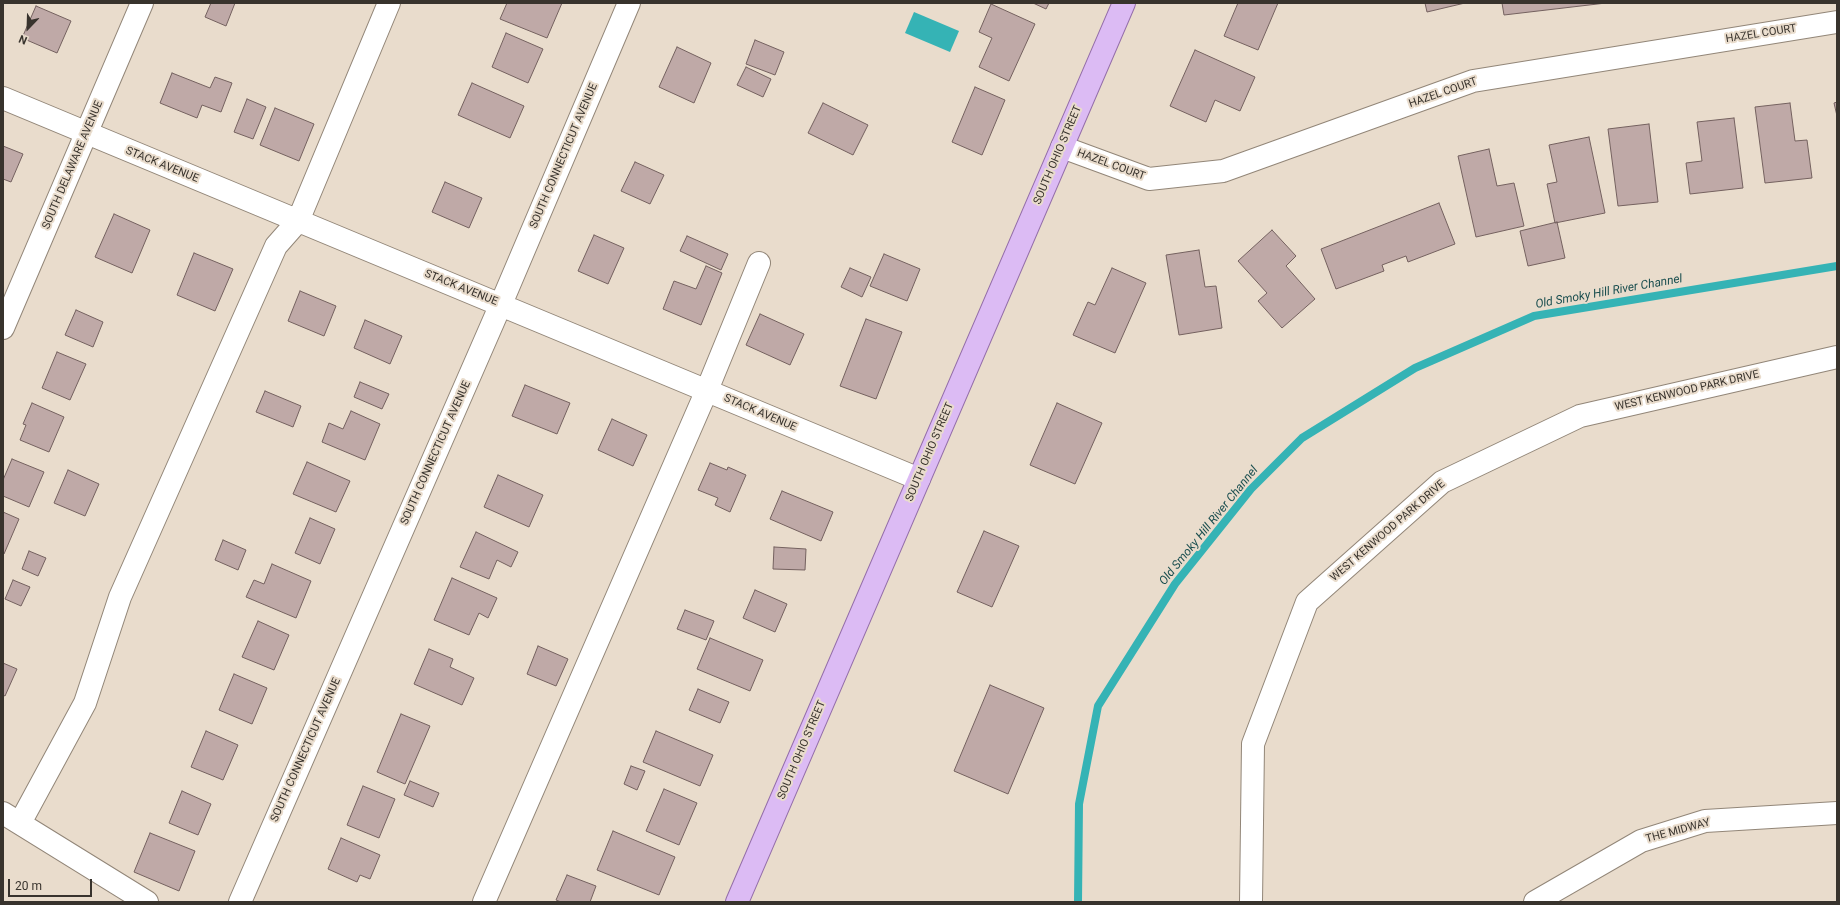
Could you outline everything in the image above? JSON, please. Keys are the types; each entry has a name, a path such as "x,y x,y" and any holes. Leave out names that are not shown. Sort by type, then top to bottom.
{"main road":[{"name":"SOUTH OHIO STREET","path":"737,902 1124,3"}],"street":[{"name":"SOUTH DELAWARE AVENUE","path":"3,328 142,3"},
{"path":"147,902 11,818 85,703 120,597 276,246 298,221 390,3"},
{"name":"SOUTH CONNECTICUT AVENUE","path":"240,902 501,304 629,3"},
{"name":"HAZEL COURT","path":"1062,147 1149,179 1223,171 1473,81 1837,22"},
{"name":"STACK AVENUE","path":"3,98 86,134 501,304 919,479"},
{"path":"484,902 707,390 759,263"},
{"name":"WEST KENWOOD PARK DRIVE","path":"1251,902 1253,744 1307,602 1442,482 1580,416 1837,357"},
{"name":"THE MIDWAY","path":"1535,902 1641,841 1706,821 1837,814"}],"water":[{"path":"914,12 959,31 950,52 905,33"}],"building":[{"path":"211,3 235,3 226,26 205,17"},
{"path":"507,3 562,3 547,38 500,19"},
{"path":"1033,3 1049,3 1046,9"},
{"path":"1238,3 1278,3 1258,50 1224,36"},
{"path":"1425,3 1465,3 1427,12"},
{"path":"1502,3 1606,3 1504,15"},
{"path":"991,4 1035,24 1009,81 979,67 992,38 979,32"},
{"path":"36,6 71,21 57,53 22,38"},
{"path":"506,33 543,49 528,83 492,67"},
{"path":"755,40 784,52 775,75 746,64"},
{"path":"677,47 711,63 694,103 659,87"},
{"path":"1195,50 1255,77 1240,111 1215,100 1206,122 1170,106"},
{"path":"746,67 771,79 763,97 737,85"},
{"path":"172,73 210,88 215,77 232,83 221,112 202,105 197,118 160,103"},
{"path":"472,83 524,106 510,138 458,115"},
{"path":"975,87 1005,100 982,155 952,142"},
{"path":"247,99 266,107 253,139 234,132"},
{"path":"1837,102 1837,116 1834,103"},
{"path":"823,103 868,125 853,155 808,133"},
{"path":"1790,103 1795,141 1807,140 1812,178 1765,183 1755,107"},
{"path":"275,108 314,124 299,161 260,145"},
{"path":"1734,118 1743,188 1690,194 1686,163 1702,161 1697,122"},
{"path":"1649,124 1658,202 1618,206 1608,129"},
{"path":"1589,137 1605,213 1555,223 1547,184 1557,182 1549,145"},
{"path":"3,146 23,154 11,182 3,179"},
{"path":"1489,149 1497,186 1514,183 1524,226 1476,237 1458,156"},
{"path":"635,162 664,175 650,204 621,191"},
{"path":"445,182 482,198 469,228 432,212"},
{"path":"1439,203 1455,244 1408,262 1406,256 1382,265 1384,271 1336,289 1321,249"},
{"path":"114,214 150,230 132,273 95,257"},
{"path":"1557,222 1565,258 1528,266 1520,231"},
{"path":"1272,230 1296,256 1286,266 1315,299 1282,328 1258,301 1267,293 1238,261"},
{"path":"594,235 624,248 608,284 578,271"},
{"path":"687,236 728,254 721,270 680,251"},
{"path":"1199,250 1205,287 1216,286 1222,328 1179,335 1166,255"},
{"path":"194,253 233,269 215,311 177,295"},
{"path":"884,254 920,269 907,301 870,286"},
{"path":"706,266 722,273 701,325 663,309 674,281 696,289"},
{"path":"850,268 871,277 862,297 841,287"},
{"path":"1112,268 1146,283 1115,353 1073,335 1088,302 1095,305"},
{"path":"300,291 336,306 324,336 288,321"},
{"path":"76,310 103,322 93,347 65,335"},
{"path":"760,314 804,334 790,365 746,345"},
{"path":"866,319 902,332 876,399 840,386"},
{"path":"365,320 402,336 390,364 354,348"},
{"path":"57,352 86,364 70,400 42,388"},
{"path":"360,382 389,394 382,409 354,397"},
{"path":"525,385 570,403 557,434 512,416"},
{"path":"265,391 301,406 293,427 256,412"},
{"path":"32,403 64,417 49,452 20,440 26,425 23,424"},
{"path":"1057,403 1102,423 1075,484 1030,465"},
{"path":"351,411 380,424 365,460 322,442 329,423 343,429"},
{"path":"612,419 647,435 633,466 598,450"},
{"path":"12,459 44,472 29,507 3,496 3,480"},
{"path":"307,462 350,481 336,512 293,494"},
{"path":"710,463 727,470 728,467 746,475 730,512 715,505 718,498 698,490"},
{"path":"68,470 99,484 85,516 54,503"},
{"path":"498,475 543,495 529,527 484,507"},
{"path":"782,491 833,512 821,541 770,519"},
{"path":"3,512 19,519 4,554 3,554"},
{"path":"310,518 335,529 320,564 295,553"},
{"path":"984,531 1019,546 992,607 957,592"},
{"path":"476,532 518,552 511,567 497,560 489,579 460,567"},
{"path":"223,540 246,550 238,570 215,560"},
{"path":"774,547 806,549 805,570 773,569"},
{"path":"29,551 46,558 38,576 22,569"},
{"path":"272,564 311,581 296,618 246,597 254,580 264,584"},
{"path":"452,578 497,598 488,618 479,613 469,635 434,620"},
{"path":"13,580 30,587 21,606 5,599"},
{"path":"755,590 787,604 775,632 743,618"},
{"path":"685,610 714,621 706,640 677,629"},
{"path":"258,621 289,635 274,670 242,657"},
{"path":"710,638 763,660 750,691 697,669"},
{"path":"538,646 568,659 556,686 527,674"},
{"path":"429,649 453,659 450,667 474,678 462,705 414,684"},
{"path":"3,663 17,669 5,696 3,695"},
{"path":"234,674 267,688 252,724 219,710"},
{"path":"990,685 1044,708 1008,794 954,771"},
{"path":"698,689 729,702 720,723 689,710"},
{"path":"401,714 430,726 405,784 377,772"},
{"path":"206,731 238,745 223,780 191,767"},
{"path":"656,731 713,755 700,786 643,762"},
{"path":"631,766 645,771 637,790 624,784"},
{"path":"410,781 439,793 433,807 404,795"},
{"path":"363,786 395,799 379,838 347,825"},
{"path":"664,789 697,803 679,845 646,831"},
{"path":"182,791 211,804 198,835 169,823"},
{"path":"613,831 675,857 659,895 597,870"},
{"path":"150,833 195,851 179,891 134,872"},
{"path":"341,838 380,855 370,879 360,875 357,882 328,869"},
{"path":"567,875 596,886 590,902 561,902 556,900"}],"waterway":[{"name":"Old Smoky Hill River Channel","path":"1078,902 1079,804 1098,706 1175,584 1251,489 1302,438 1415,368 1534,316 1837,266"}]}
